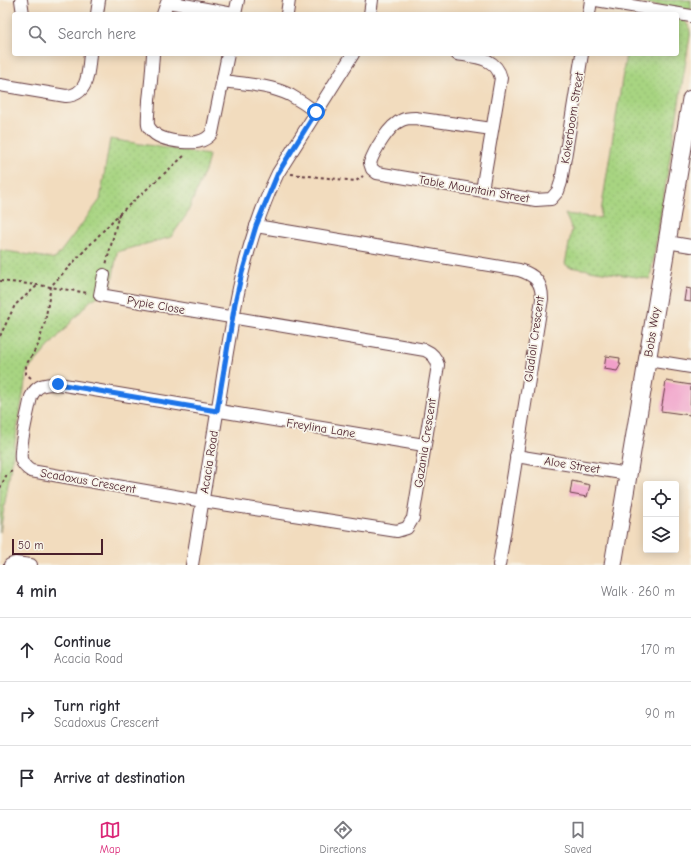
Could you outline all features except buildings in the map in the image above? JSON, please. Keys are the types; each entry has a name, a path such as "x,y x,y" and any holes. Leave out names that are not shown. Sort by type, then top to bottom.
{"street":[{"path":"21,0 23,12"},
{"path":"96,12 99,0"},
{"path":"235,12 238,0"},
{"path":"287,12 289,0"},
{"path":"370,12 372,0"},
{"path":"589,12 591,0"},
{"path":"596,0 667,12"},
{"path":"164,12 168,1 224,12"},
{"path":"679,14 691,16"},
{"path":"0,85 66,96 73,95 83,87 87,79 90,56"},
{"path":"153,56 148,125 152,131 165,139 181,142 203,141 212,133 228,56"},
{"name":"Acacia Road","path":"192,565 232,318 242,273 256,226 278,173 353,56"},
{"path":"465,56 489,61 499,70 501,78 482,190"},
{"name":"Kokerboom Street","path":"561,182 582,56"},
{"path":"223,81 282,91 291,95 316,112"},
{"name":"Bobs Way","path":"613,565 691,100"},
{"path":"375,171 370,163 374,153 394,125 402,120 415,118 492,129"},
{"name":"Table Mountain Street","path":"375,171 536,200 551,199 555,195 561,182"},
{"name":"Gladioli Crescent","path":"256,226 519,270 530,274 535,278 541,287 542,300 499,565"},
{"path":"667,242 691,246"},
{"path":"100,295 104,275"},
{"name":"Pypie Close","path":"100,295 232,318"},
{"name":"Gazania Crescent","path":"203,501 397,531 408,528 413,518 438,365 432,353 425,350 232,318"},
{"path":"648,360 691,366"},
{"path":"39,386 58,384 217,411"},
{"name":"Scadoxus Crescent","path":"39,386 34,390 31,397 21,451 22,461 25,468 31,471 203,501"},
{"name":"Freylina Lane","path":"217,411 424,445"},
{"name":"Aloe Street","path":"516,456 628,474"},
{"path":"10,565 21,563 31,565"}],"path":[{"path":"39,386 26,374 26,365 38,345 45,322 51,286 119,214 184,156"},
{"path":"278,173 356,181 375,171"},
{"path":"104,275 119,214"},
{"path":"0,281 51,286 100,295"},
{"path":"0,336 15,305 38,285"},
{"path":"0,488 6,476 15,468 25,468"}],"green space":[{"path":"635,0 691,0 691,9 687,10 635,2"},
{"path":"679,19 683,20 690,30 690,36 650,279 569,267 565,264 572,229 565,214 600,218 626,56 679,56"},
{"path":"110,139 209,155 206,168 187,214 171,237 117,252 111,288 90,301 27,371 0,532 0,250 55,259 100,200"}],"route":[{"path":"58,384 217,411 235,303 256,226 270,189 278,173 316,112"}]}
